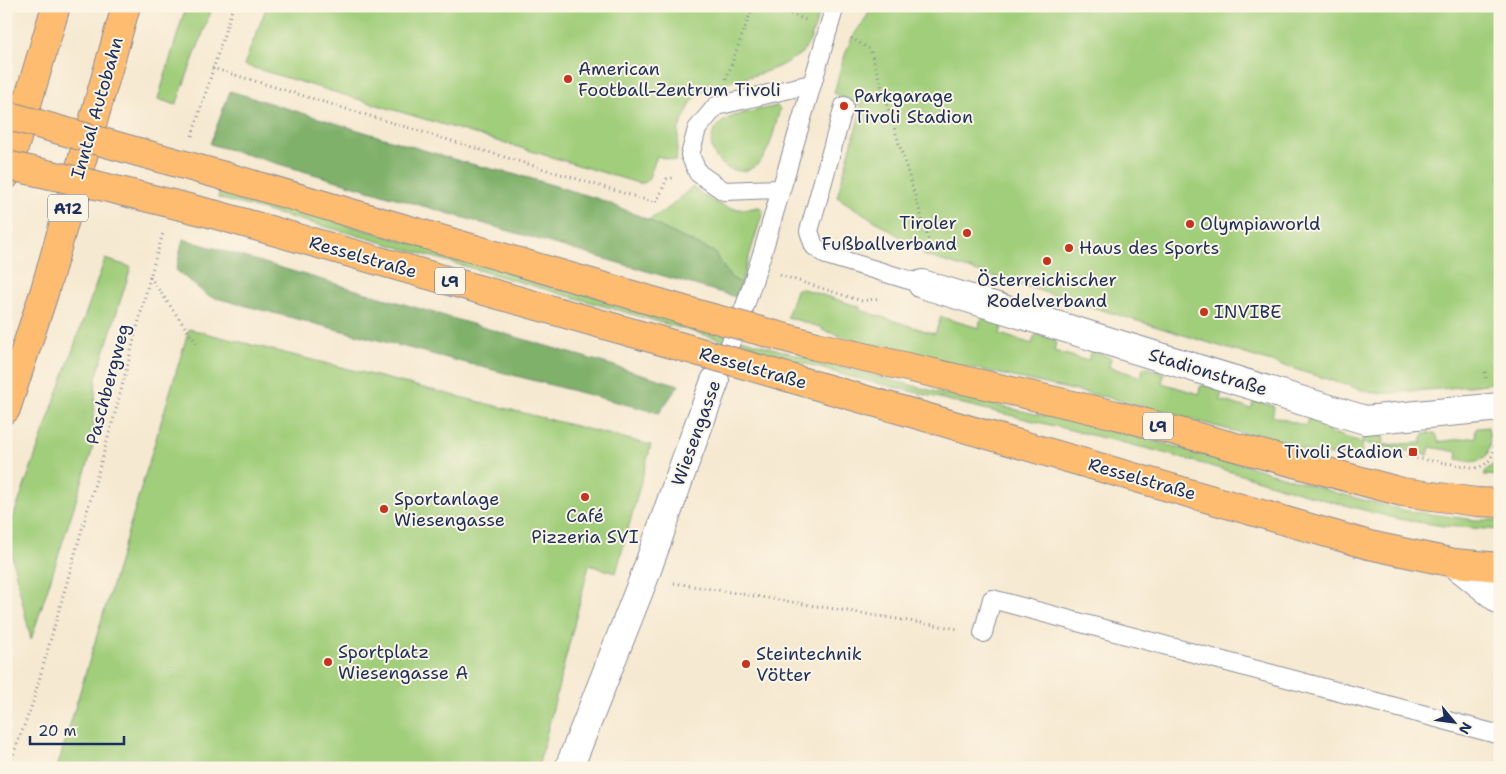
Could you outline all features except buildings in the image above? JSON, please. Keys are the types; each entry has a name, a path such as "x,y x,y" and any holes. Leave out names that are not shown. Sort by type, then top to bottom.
{"main road":[{"path":"6,175 56,6"},
{"name":"Inntal Autobahn","path":"6,410 44,293 126,6"},
{"name":"Resselstraße","path":"6,115 224,176 694,313 816,346 1116,415 1402,492 1477,502 1500,502"},
{"name":"Resselstraße","path":"6,165 213,214 1370,545 1454,563 1500,567"}],"street":[{"name":"Stadionstraße","path":"922,284 1365,420 1500,407"},
{"name":"Wiesengasse","path":"569,768 644,578 715,382"},
{"path":"1454,563 1500,553"},
{"path":"1454,563 1500,600"}],"lane":[{"name":"Wiesengasse","path":"715,382 745,306 763,251 835,6"},
{"path":"780,188 724,191 698,173 690,155 697,130 716,106 811,84"},
{"path":"844,106 809,231 814,246 826,256 922,284"},
{"path":"983,633 992,599 1500,735"}],"path":[{"path":"190,144 212,68 233,6"},
{"path":"716,106 752,6"},
{"path":"772,6 828,29"},
{"path":"845,36 870,49 932,251"},
{"path":"212,68 656,203 667,179 698,173"},
{"name":"Paschbergweg","path":"8,768 32,705 117,406 164,230"},
{"path":"772,273 862,301"},
{"path":"150,277 199,347"},
{"path":"1371,451 1477,468 1486,464 1493,454 1495,449 1494,435"},
{"path":"686,585 983,633"}],"green space":[{"path":"186,6 213,6 176,105 158,99"},
{"name":"American Football-Zentrum Tivoli","path":"267,6 822,6 810,41 801,54 778,67 759,74 707,88 692,101 679,128 676,161 657,156 648,180 644,183 638,183 244,65"},
{"name":"Olympiaworld","path":"871,6 1500,6 1500,382 1392,393 1369,392 923,255 924,252 837,197 862,107 834,93 848,46"},
{"path":"230,91 463,162 529,178 599,199 649,220 714,252 730,277 741,283 736,297 210,144"},
{"path":"777,106 780,109 767,151 754,167 743,171 732,170 722,164 715,156 711,145 713,134 721,123 740,114"},
{"path":"692,187 723,206 739,209 762,208 763,211 741,283 730,277 714,252 649,220 670,207"},
{"path":"220,188 817,361 945,394 1131,435 1402,510 1475,520 1500,520 1500,530 1444,526 1398,519 1318,498 1157,451 848,376 349,233 218,198"},
{"path":"183,239 679,385 659,413 208,296 176,270"},
{"path":"105,259 131,267 96,378 92,451 31,640 7,535"},
{"path":"800,288 935,334 941,317 979,328 980,321 983,318 1001,323 1000,334 1032,344 1037,334 1056,342 1054,351 1088,361 1092,351 1111,358 1109,367 1141,377 1145,367 1163,373 1162,383 1199,394 1200,387 1203,385 1220,390 1222,392 1220,400 1251,409 1255,401 1273,406 1272,416 1306,426 1308,419 1311,418 1328,423 1330,425 1328,432 1362,442 1366,434 1382,436 1384,439 1383,445 1422,443 1424,434 1435,433 1438,442 1476,437 1475,430 1477,428 1488,427 1488,452 1482,459 1472,462 1457,459 1458,452 1430,447 1428,455 1363,443 1361,454 1319,454 1114,399 872,346 787,317 796,290"},
{"name":"Sportanlage Wiesengasse","path":"189,329 651,445 616,573 589,565 538,768 57,768"},
{"path":"1500,454 1500,476 1484,475 1486,470 1493,465"}],"place":[{"name":"American Football-Zentrum Tivoli","path":"568,79"},
{"name":"Parkgarage Tivoli Stadion","path":"844,106"},
{"name":"Olympiaworld","path":"1190,224"},
{"name":"Tiroler Fußballverband","path":"967,233"},
{"name":"Haus des Sports","path":"1069,248"},
{"name":"Österreichischer Rodelverband","path":"1047,261"},
{"name":"INVIBE","path":"1204,312"},
{"name":"Tivoli Stadion","path":"1413,452"},
{"name":"Café Pizzeria SVI","path":"585,497"},
{"name":"Sportanlage Wiesengasse","path":"384,509"},
{"name":"Sportplatz Wiesengasse A","path":"328,662"},
{"name":"Steintechnik Vötter","path":"746,664"}]}
